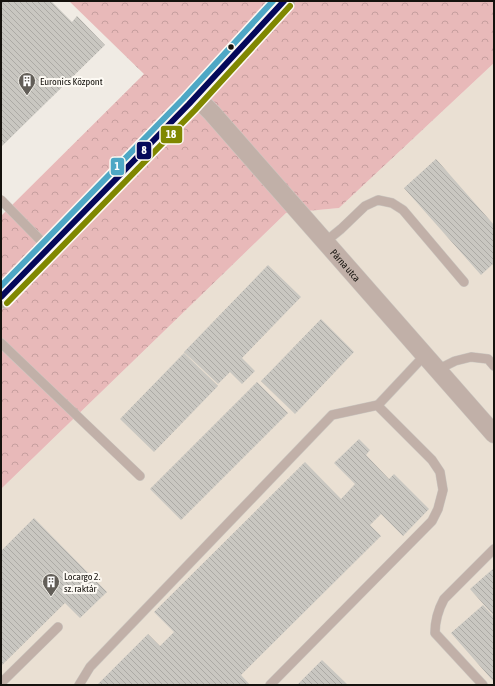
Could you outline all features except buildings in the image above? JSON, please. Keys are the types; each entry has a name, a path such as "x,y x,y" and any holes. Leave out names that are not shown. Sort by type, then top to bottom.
{"main road":[{"path":"1,297 196,97 284,1"}],"street":[{"name":"Párna utca","path":"196,97 494,434"}],"lane":[{"path":"1,200 49,249"},
{"path":"325,242 365,206 378,200 392,203 403,210 464,282"},
{"path":"1,343 140,476"},
{"path":"79,685 90,666 332,415 377,405 424,356"},
{"path":"437,370 471,357 488,359 494,366"},
{"path":"270,685 432,521 438,510 443,490 440,472 432,460 377,405"},
{"path":"482,685 435,632 435,621 444,599 494,549"},
{"path":"1,684 58,627"}],"shaded area":[{"path":"494,63 494,685 1,685 1,489 286,213 339,208"}],"green space":[{"path":"69,1 494,1 494,63 339,208 286,213 1,489 1,216 144,74"}],"transit line":[{"name":"1","path":"1,286 183,99 273,1"},
{"name":"8","path":"1,297 189,104 284,1"},
{"name":"18","path":"7,303 195,110 290,6"}],"place":[{"name":"Euronics Központ","path":"27,96"},
{"name":"Locargo 2. sz. raktár","path":"51,597"}]}
